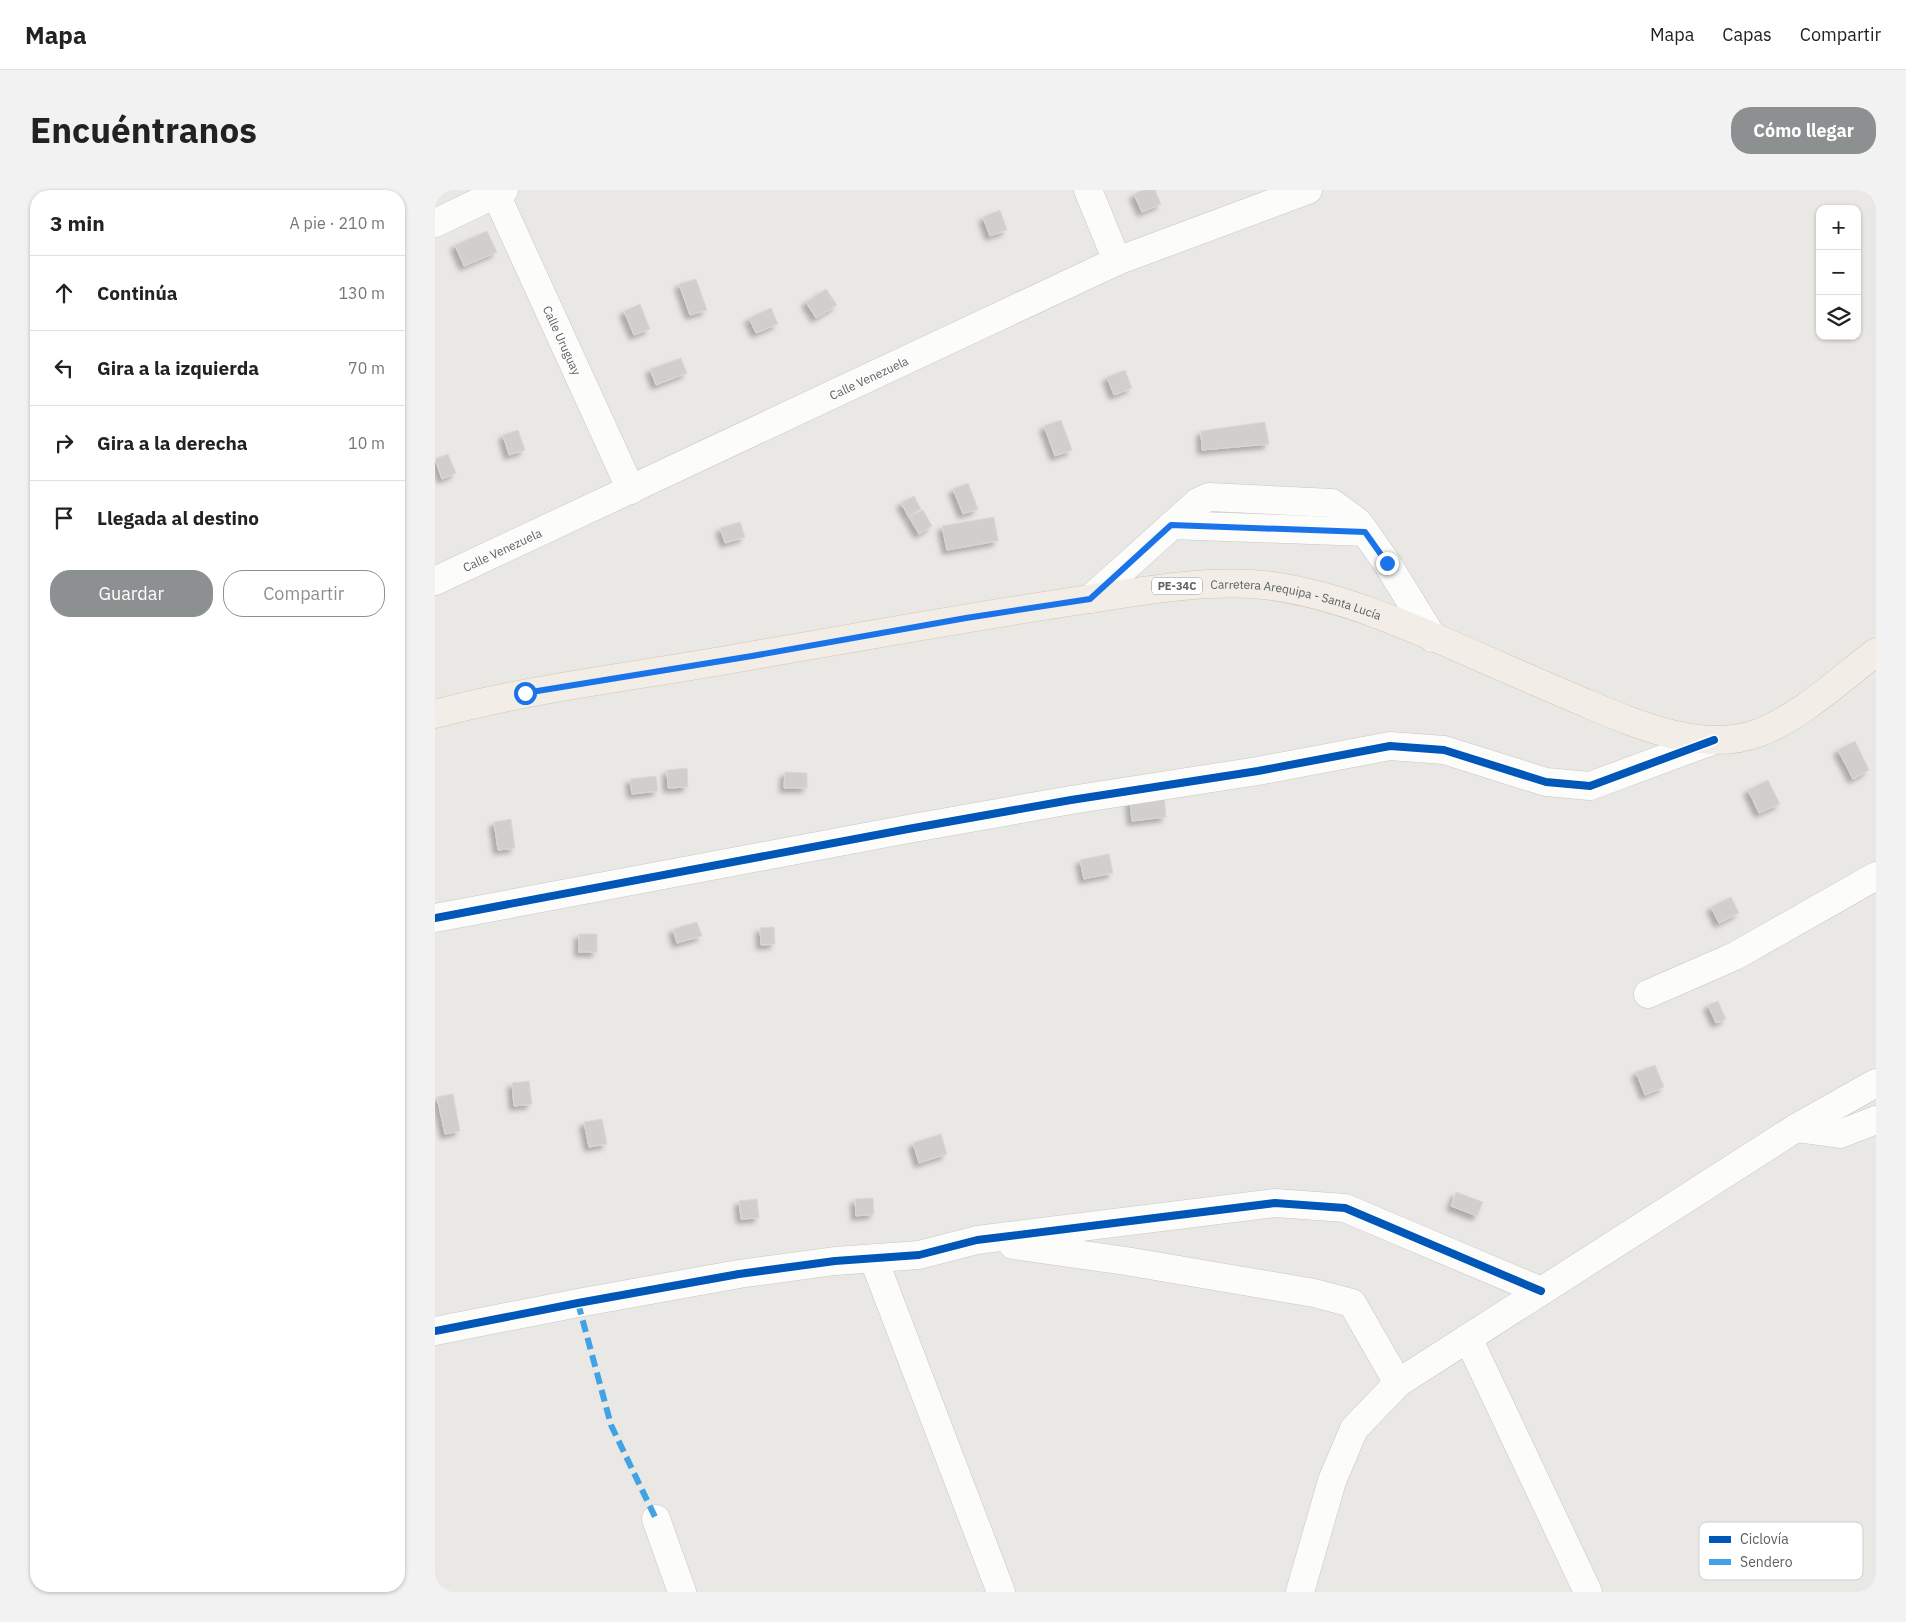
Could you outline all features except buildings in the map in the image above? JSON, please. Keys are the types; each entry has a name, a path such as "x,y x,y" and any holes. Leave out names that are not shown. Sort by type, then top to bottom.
{"main road":[{"name":"Carretera Arequipa - Santa Lucía","path":"435,714 525,693 752,656 966,618 1176,586 1235,583 1298,590 1373,613 1597,708 1646,727 1679,737 1714,740 1736,739 1757,734 1788,718 1876,652"}],"street":[{"path":"1088,190 1117,261"},
{"name":"Calle Venezuela","path":"435,581 1117,261 1308,190"},
{"path":"435,222 498,191"},
{"name":"Calle Uruguay","path":"498,191 631,490"},
{"path":"1090,599 1171,525 1198,502 1209,497 1332,503 1358,522 1387,563 1433,638"},
{"path":"435,918 908,828 1258,771 1390,746 1444,750 1546,782 1590,786 1714,740"},
{"path":"1648,994 1735,956 1876,876"},
{"path":"1300,1592 1332,1481 1354,1429 1398,1383 1796,1128 1876,1083"},
{"path":"1796,1128 1840,1134 1876,1120"},
{"path":"435,1331 739,1274 835,1261 873,1260 919,1255 977,1240 1275,1203 1345,1208 1541,1291"},
{"path":"977,1240 1126,1261 1277,1286 1352,1303 1398,1383"},
{"path":"873,1260 1001,1592"},
{"path":"1467,1338 1588,1592"},
{"path":"656,1519 682,1592"}],"marked path":[{"path":"578,1303 611,1425 656,1519"}],"cycle path":[{"path":"435,918 908,829 1071,800 1258,771 1390,746 1444,750 1546,782 1590,786 1714,740"},
{"path":"435,1331 739,1274 835,1261 919,1255 977,1240 1275,1203 1345,1208 1541,1291"}],"route":[{"path":"525,693 752,656 966,618 1090,599 1171,525 1365,532 1387,563"}]}
